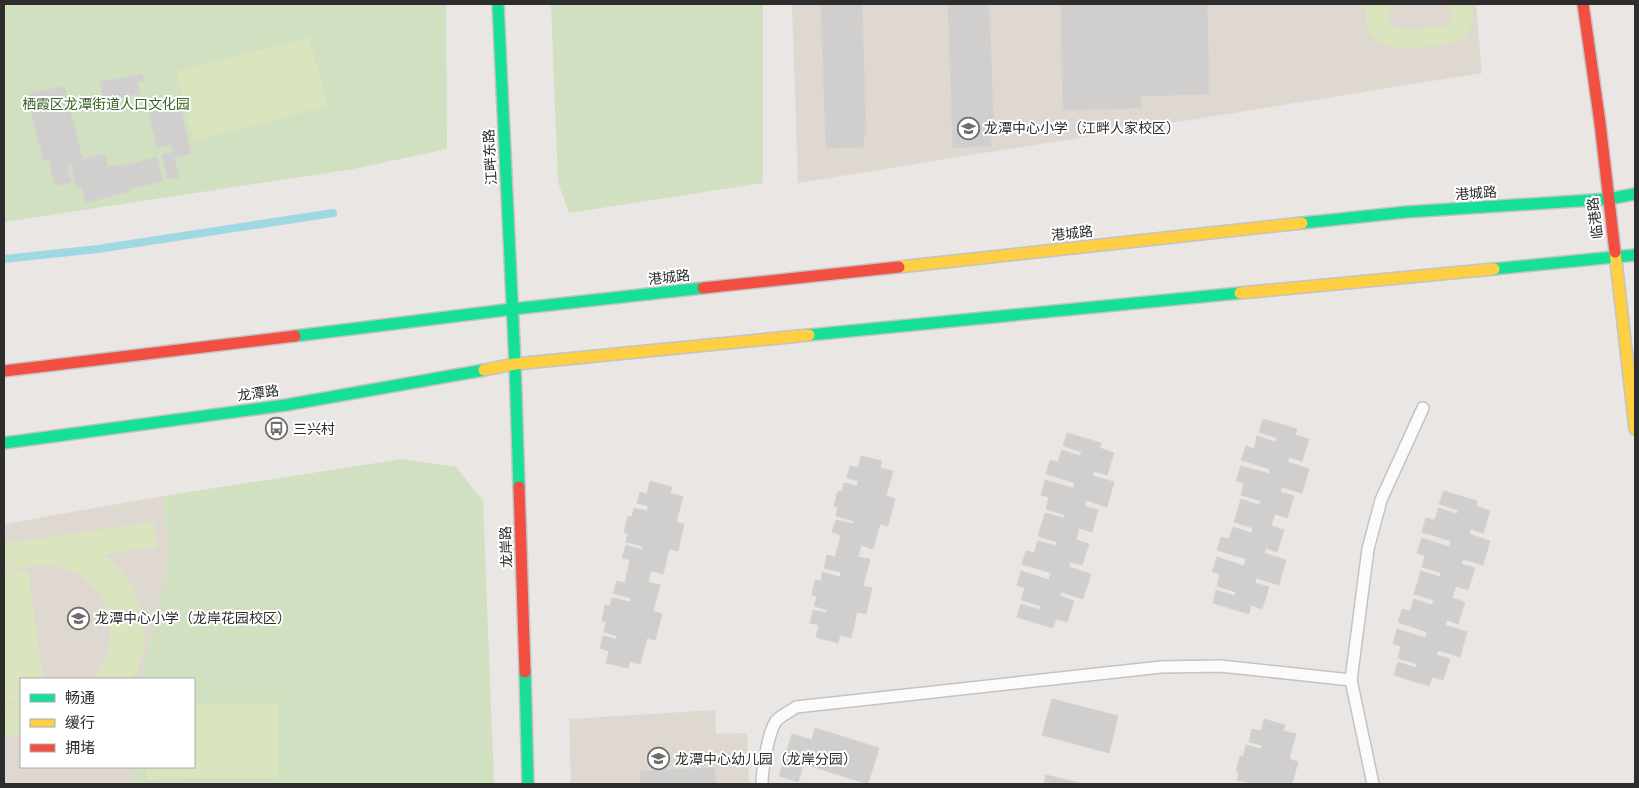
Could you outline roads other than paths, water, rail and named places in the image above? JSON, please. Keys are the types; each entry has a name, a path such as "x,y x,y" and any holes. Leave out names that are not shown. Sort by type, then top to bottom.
{"main road":[{"name":"江畔东路","path":"498,4 513,309"},
{"name":"临港路","path":"1582,4 1600,123 1635,429"},
{"name":"港城路","path":"513,309 1406,212 1608,199 1635,194"},
{"path":"515,364 1635,255"},
{"name":"龙岸路","path":"513,309 528,784"},
{"path":"4,371 513,309"},
{"name":"龙潭路","path":"4,443 286,405 515,364"}],"lane":[{"path":"1373,784 1351,680 1368,549 1381,500 1423,408"},
{"path":"762,784 768,743 777,720 796,707 1161,667 1220,666 1351,680"}],"waterway":[{"path":"4,259 98,249 333,213"}],"place":[{"name":"龙潭中心小学（江畔人家校区）","path":"968,128"},
{"name":"三兴村","path":"277,429"},
{"name":"龙潭中心小学（龙岸花园校区）","path":"79,618"},
{"name":"龙潭中心幼儿园（龙岸分园）","path":"659,759"}],"park label":[{"name":"栖霞区龙潭街道人口文化园","path":"106,104"}]}
